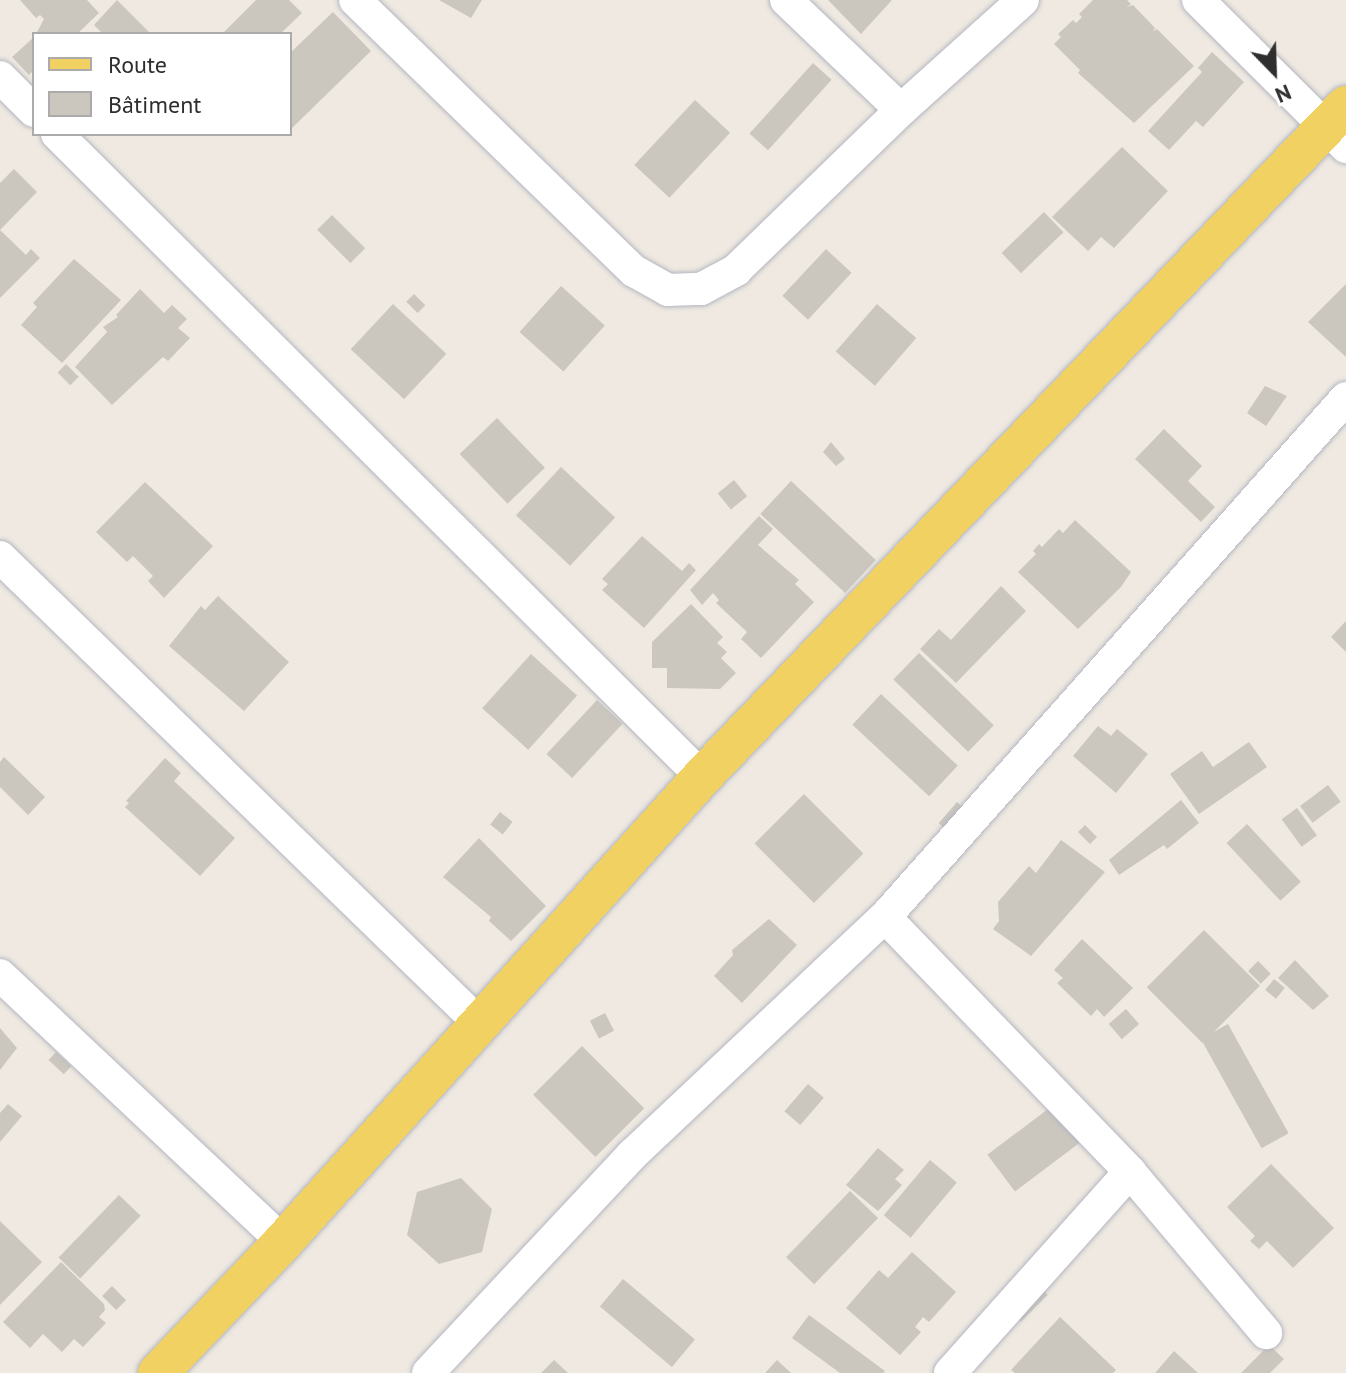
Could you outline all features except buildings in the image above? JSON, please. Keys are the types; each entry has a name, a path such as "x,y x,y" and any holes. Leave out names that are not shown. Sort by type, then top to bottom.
{"main road":[{"path":"158,1373 283,1242 478,1022 702,777 1339,126"}],"street":[{"path":"355,0 634,271 668,290 701,289 736,270 901,110 1023,0"},
{"path":"786,0 901,110"},
{"path":"1198,0 1339,126"},
{"path":"0,77 32,109"},
{"path":"59,136 702,777"},
{"path":"428,1373 632,1155 885,917 1346,398"},
{"path":"0,557 478,1022"},
{"path":"885,917 1130,1172 1266,1333"},
{"path":"0,975 283,1242"},
{"path":"950,1373 1130,1172"}]}
